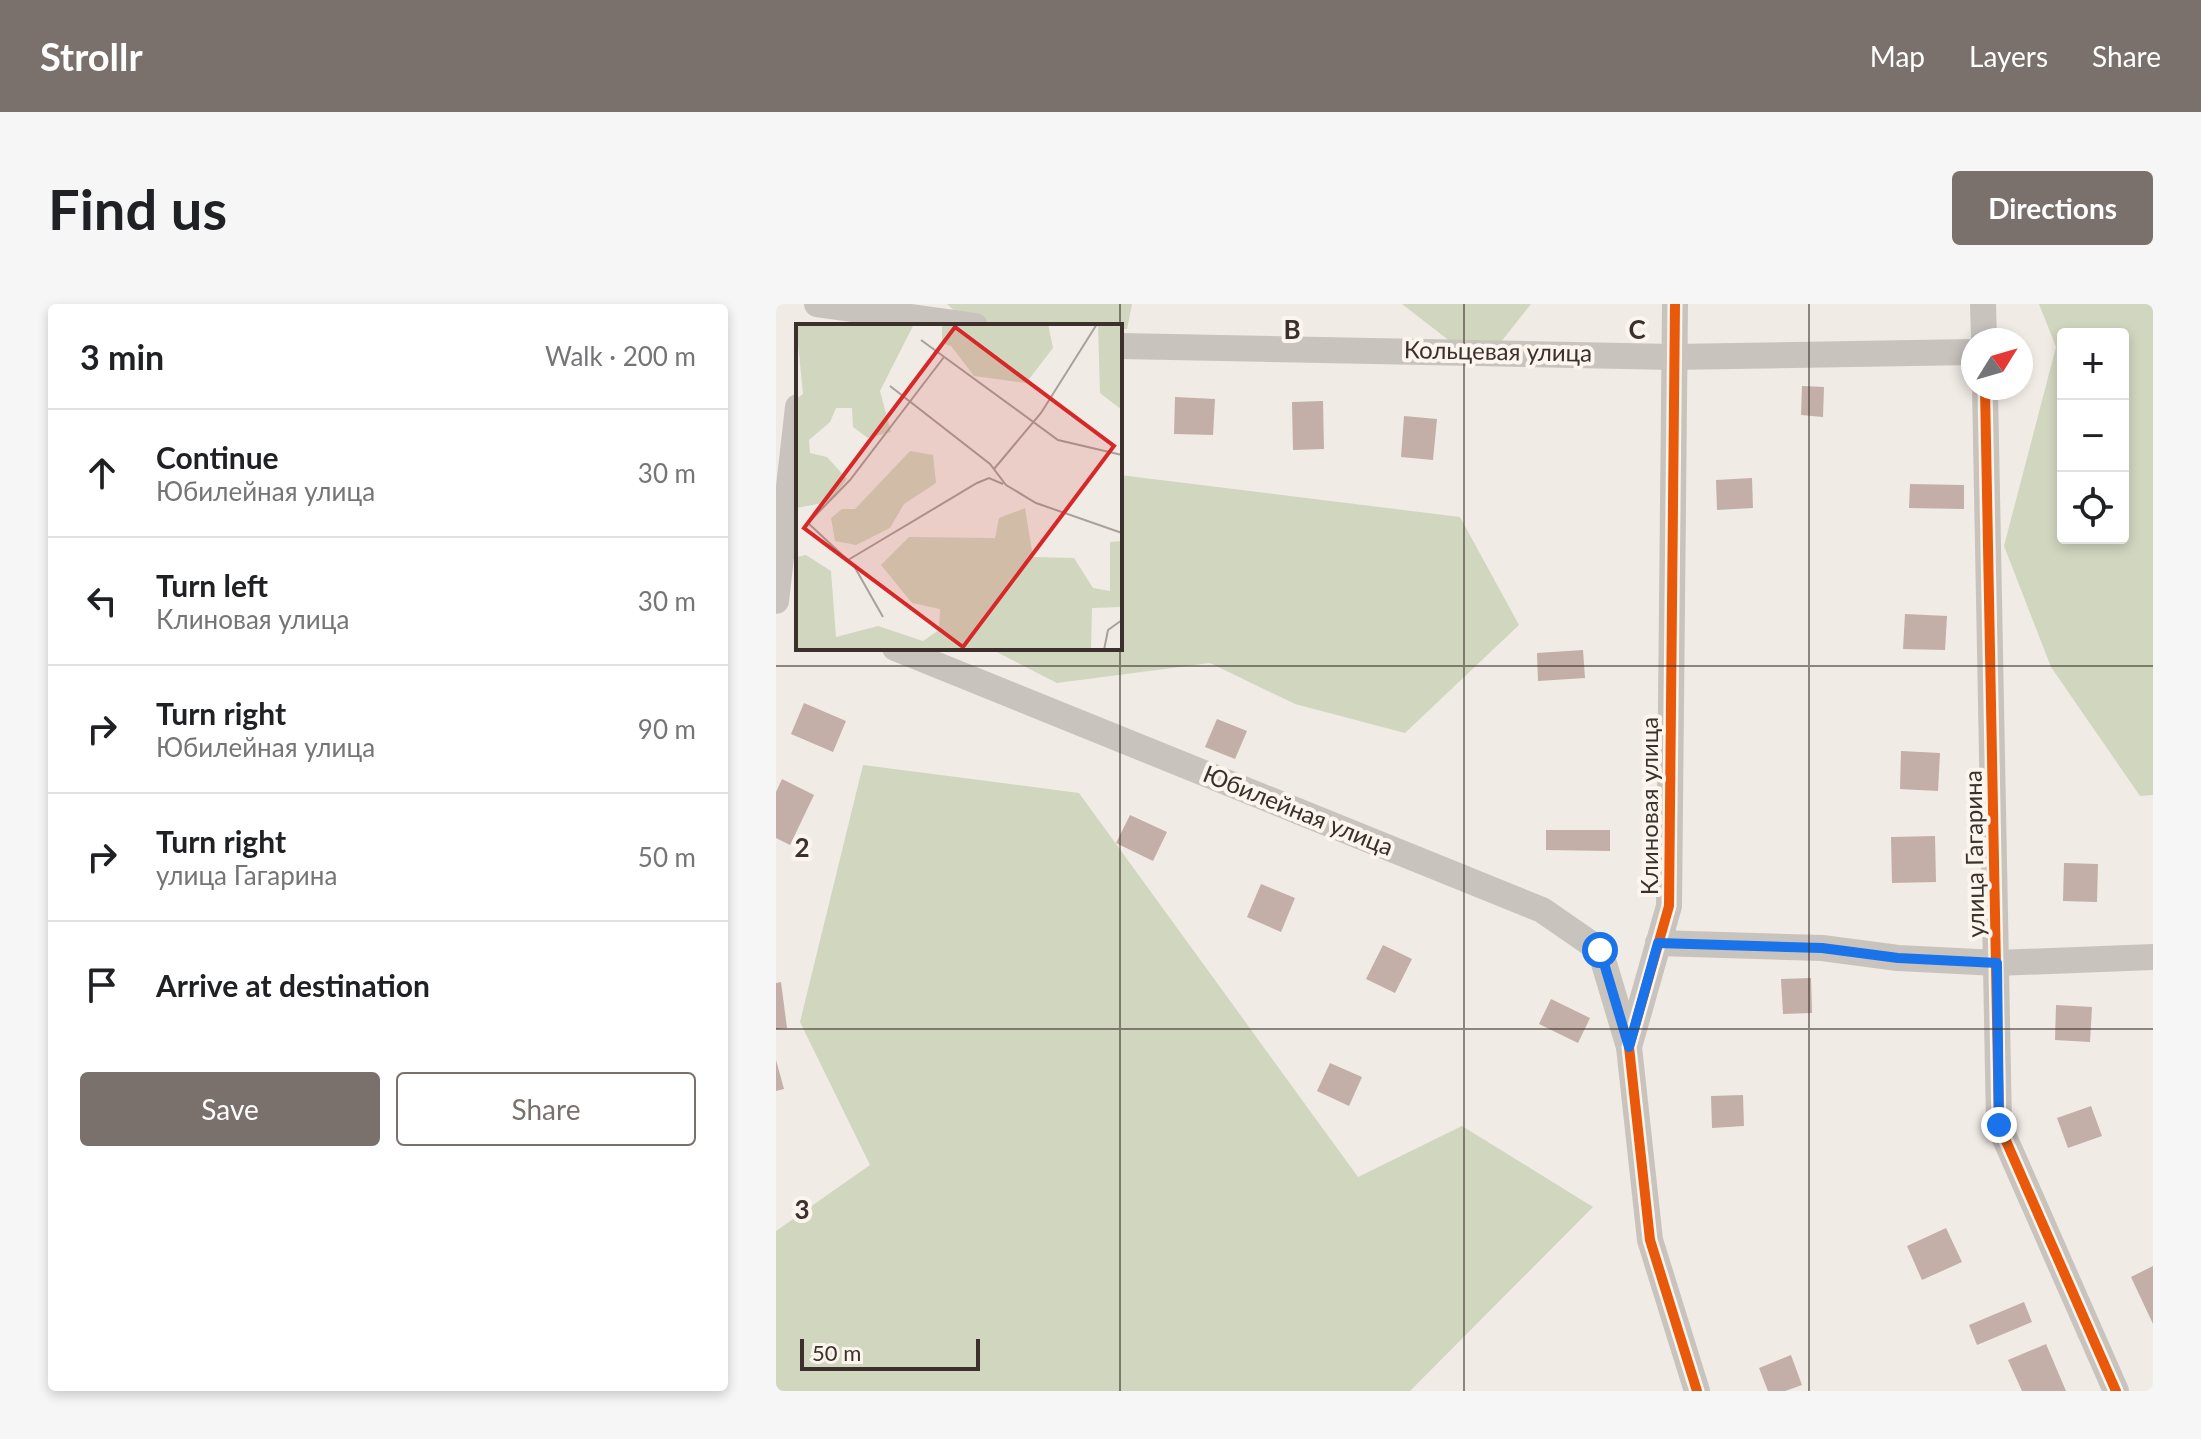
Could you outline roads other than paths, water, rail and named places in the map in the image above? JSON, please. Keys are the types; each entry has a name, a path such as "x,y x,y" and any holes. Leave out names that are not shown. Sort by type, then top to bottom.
{"street":[{"path":"807,324 810,304"},
{"path":"817,304 961,324"},
{"name":"Клиновая улица","path":"1675,304 1669,906 1629,1047 1650,1240 1697,1391"},
{"path":"1983,304 1984,328"},
{"name":"Кольцевая улица","path":"1122,346 1673,357 1961,352"},
{"name":"улица Гагарина","path":"1985,400 1999,1125 2116,1391"},
{"path":"796,425 776,601 796,608"},
{"name":"Юбилейная улица","path":"900,650 1542,910 1600,950 1629,1047"},
{"path":"1658,943 1822,948 1898,958 1997,963 2153,957"}]}
